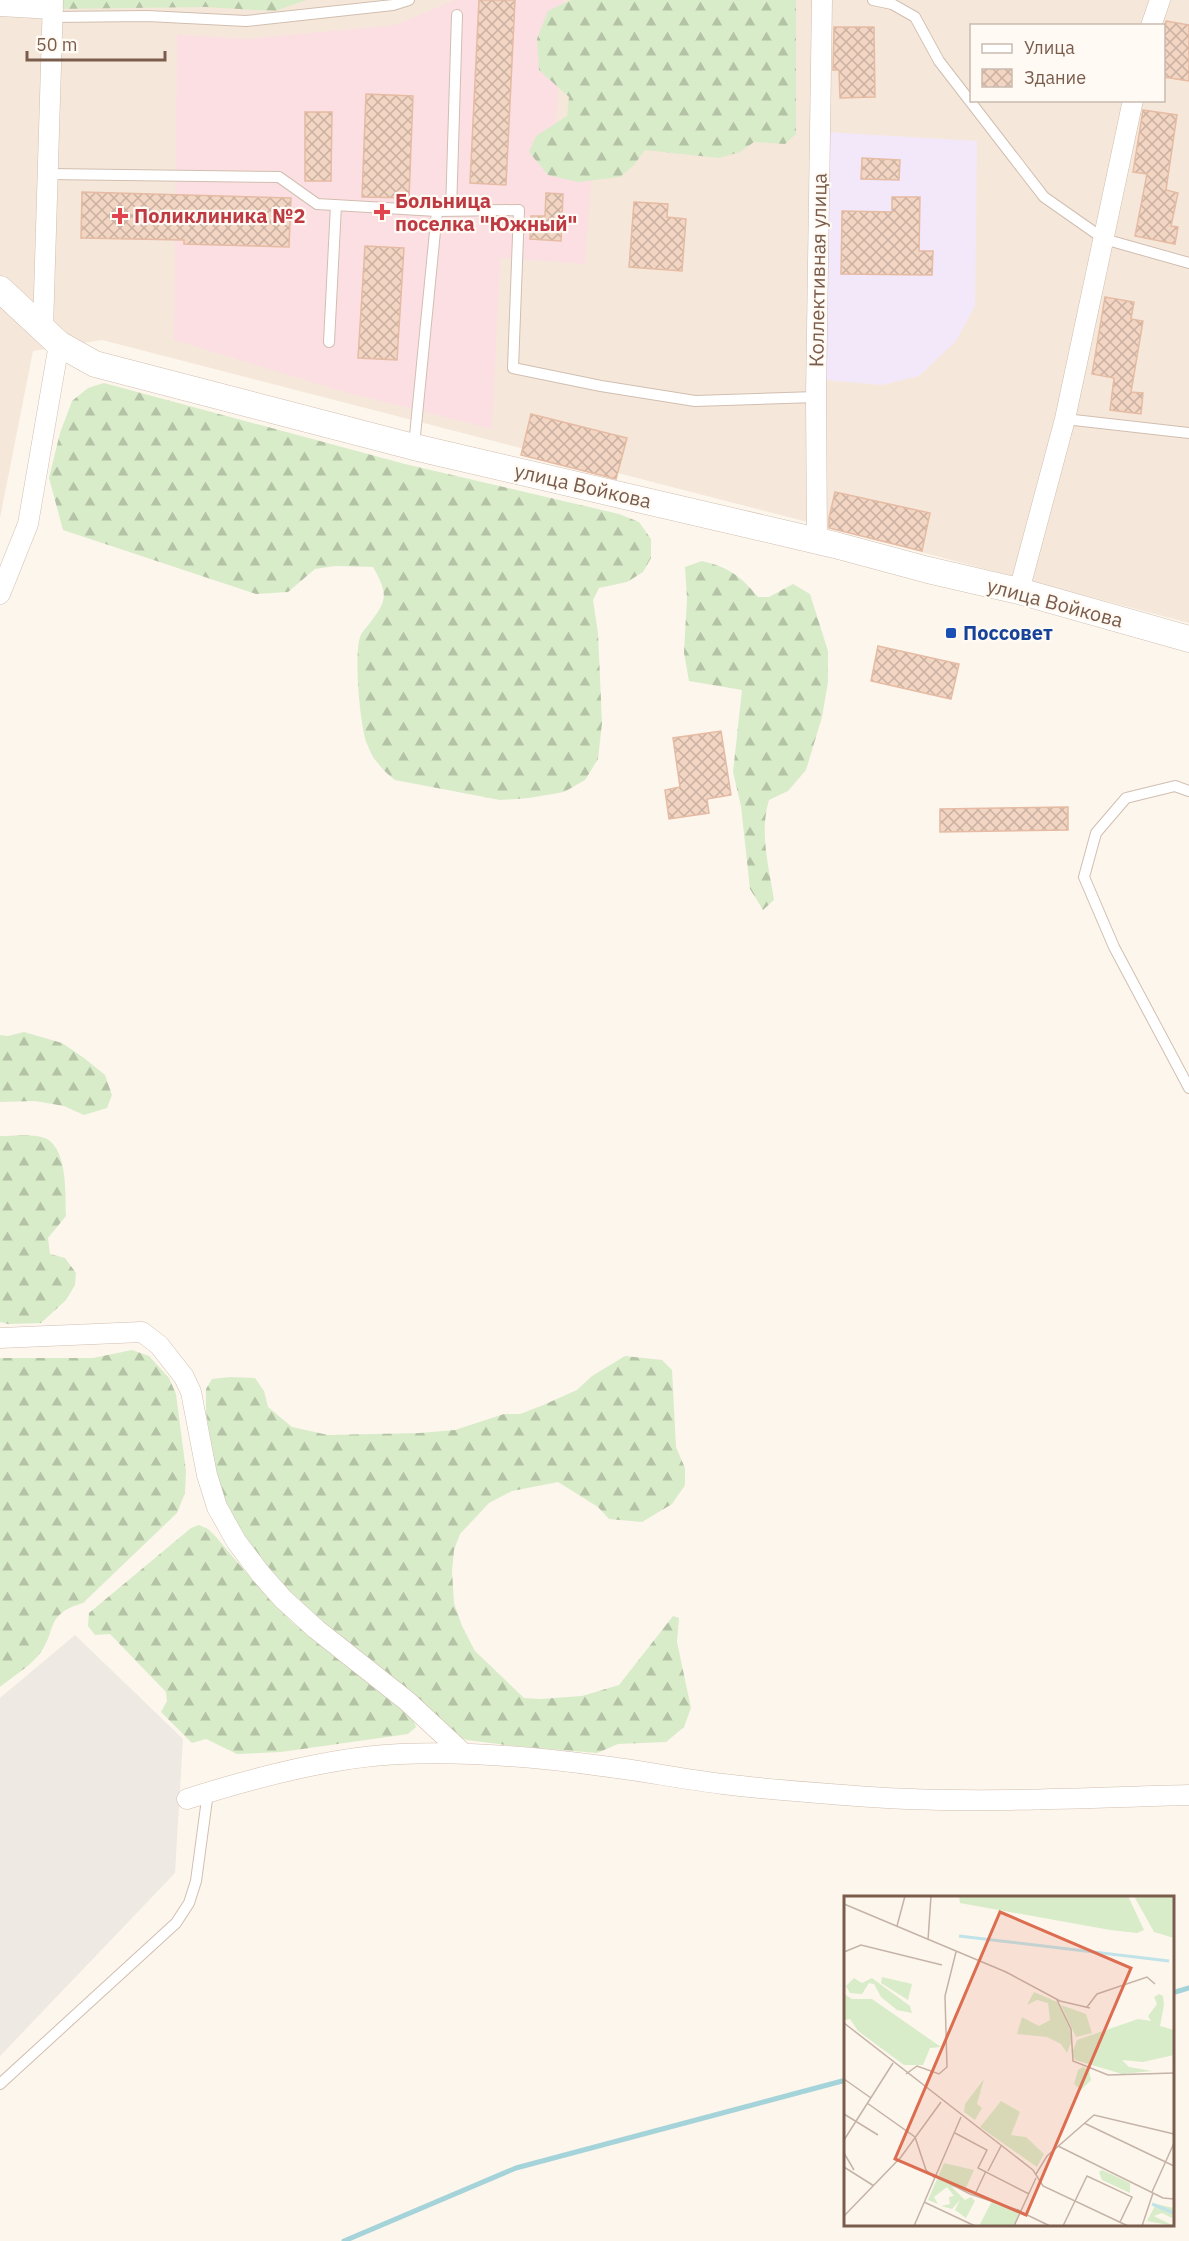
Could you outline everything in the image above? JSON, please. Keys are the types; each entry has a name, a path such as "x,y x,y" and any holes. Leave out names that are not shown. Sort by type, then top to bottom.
{"street":[{"name":"Коллективная улица","path":"818,540 816,397 822,0"},
{"path":"1152,24 1160,0"},
{"path":"0,6 53,9 48,174 51,336 28,524 0,594"},
{"path":"1019,591 1065,419 1133,102"},
{"name":"улица Войкова","path":"0,289 51,336 95,364 414,447 818,540 928,570 1019,591 1189,639"},
{"path":"0,1338 142,1332 159,1345 184,1377 191,1392 202,1454 217,1507 236,1541 283,1599 316,1629 407,1701 464,1755"},
{"path":"187,1799 278,1774 353,1759 398,1754 523,1757 722,1784 847,1796 945,1800 1189,1795"}],"lane":[{"path":"53,9 246,21 393,5 409,0"},
{"path":"817,0 822,0"},
{"path":"873,0 892,4 915,17 939,60 970,100"},
{"path":"451,211 457,15"},
{"path":"971,102 1044,197 1104,238 1189,263"},
{"path":"48,174 279,177 316,204 437,211 519,210 513,368 601,386 695,401 816,397"},
{"path":"329,342 336,205"},
{"path":"414,447 437,211"},
{"path":"1065,419 1189,433"},
{"path":"1189,791 1175,786 1126,798 1096,833 1084,877 1114,947 1189,1088"},
{"path":"0,2084 176,1923 189,1903 196,1881 208,1792"}],"shaded area":[{"path":"0,0 1189,0 1189,623 102,340 33,351 0,518"},
{"name":"Больница поселка \"Южный\"","path":"455,0 563,0 554,161 592,167 585,264 500,258 492,429 344,392 174,340 177,35 247,39 396,25"},
{"path":"825,132 977,141 975,306 956,341 919,376 882,385 825,380"},
{"path":"75,1635 183,1739 175,1873 0,2056 0,1698"}],"green space":[{"path":"53,0 306,0 275,11 206,7 53,9"},
{"path":"571,0 796,0 796,134 785,144 754,142 740,152 719,158 645,150 634,165 620,177 578,182 548,175 529,152 536,136 567,116 569,97 539,70 537,39 548,11"},
{"path":"104,383 405,464 619,514 639,522 651,539 651,558 643,572 627,582 599,588 593,600 598,633 602,723 598,759 585,780 564,792 500,800 395,780 386,772 375,759 367,744 358,689 359,643 362,633 381,606 384,594 373,567 335,566 315,569 288,592 256,594 63,530 49,478 60,433 72,401 88,388"},
{"path":"702,561 733,573 758,597 769,597 793,584 810,594 828,651 828,682 822,717 806,770 788,791 769,800 765,837 774,900 763,910 750,889 741,806 733,772 742,690 689,681 684,653 687,598 685,567"},
{"path":"24,1032 62,1043 105,1075 112,1095 107,1108 84,1115 64,1106 35,1101 0,1102 0,1035 8,1036"},
{"path":"30,1135 47,1139 59,1153 62,1163 66,1216 48,1238 50,1254 65,1258 76,1273 75,1285 66,1300 41,1323 8,1324 0,1322 0,1136"},
{"path":"132,1350 149,1356 169,1378 176,1394 186,1471 185,1493 177,1513 83,1603 62,1613 56,1619 44,1648 37,1657 0,1687 0,1358 93,1358"},
{"path":"625,1356 662,1360 672,1370 676,1447 685,1468 685,1485 672,1504 642,1522 609,1519 598,1507 558,1482 512,1491 489,1503 460,1534 454,1550 452,1571 454,1603 462,1626 475,1651 524,1698 582,1696 619,1685 673,1616 679,1618 677,1642 691,1708 684,1727 666,1742 618,1744 597,1753 515,1746 467,1740 455,1736 282,1589 258,1557 219,1495 206,1411 206,1389 212,1379 255,1378 264,1391 268,1407 292,1427 328,1435 420,1433 455,1430 504,1414 520,1414 577,1390 592,1376"},
{"path":"199,1525 208,1529 216,1537 268,1598 293,1623 399,1706 413,1719 416,1727 408,1734 281,1752 237,1754 206,1739 192,1743 161,1712 167,1701 166,1692 110,1634 95,1635 88,1626 89,1613 191,1528"}],"building":[{"path":"479,0 515,0 506,185 470,183"},
{"path":"1166,21 1189,25 1189,81 1165,77"},
{"path":"834,27 874,27 875,97 840,98 839,70 833,70"},
{"path":"366,94 413,96 409,198 362,197"},
{"path":"1143,110 1177,115 1166,190 1178,193 1171,226 1178,227 1175,244 1135,236 1147,174 1133,172"},
{"path":"305,112 332,112 331,181 305,181"},
{"path":"862,158 900,160 899,180 861,179"},
{"path":"82,192 291,198 289,247 184,244 184,240 81,238"},
{"path":"546,193 563,194 561,241 530,239 531,216 545,216"},
{"path":"892,197 920,197 919,251 933,251 932,275 841,274 842,211 892,212"},
{"path":"634,202 668,204 667,217 686,219 682,271 629,267"},
{"path":"365,246 404,248 397,360 358,358"},
{"path":"1105,297 1134,302 1131,319 1143,321 1131,392 1143,393 1141,414 1110,410 1114,378 1092,374"},
{"path":"531,414 627,438 616,479 521,455"},
{"path":"835,492 930,513 922,551 829,528"},
{"path":"878,646 959,664 951,699 871,681"},
{"path":"721,731 731,795 707,799 709,813 669,819 665,790 680,787 673,738"},
{"path":"1068,807 1068,830 940,832 940,809"}],"waterway":[{"path":"1174,1992 1189,1988"},
{"path":"344,2241 516,2168 844,2081"}],"place":[{"name":"Больница поселка \"Южный\"","path":"382,212"},
{"name":"Поликлиника №2","path":"120,216"},
{"name":"Поссовет","path":"951,633"}]}
